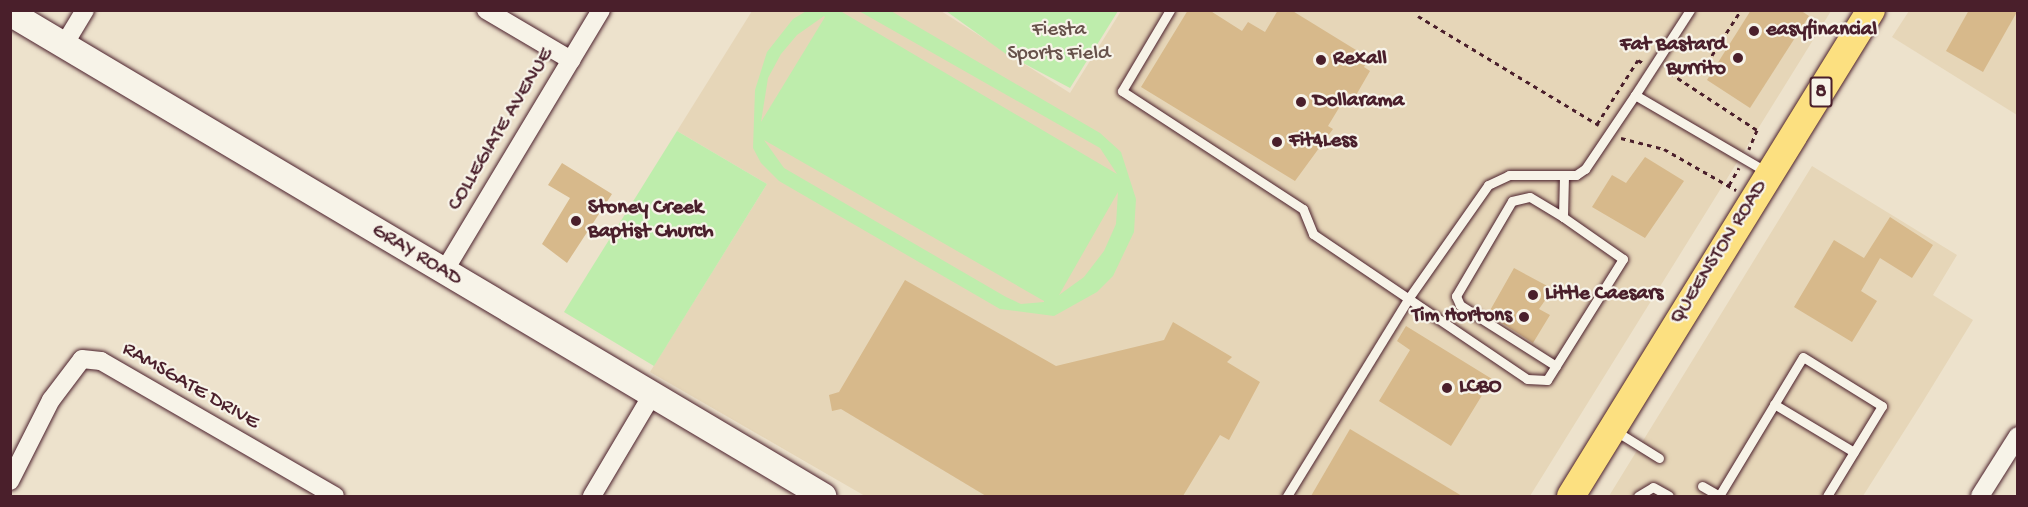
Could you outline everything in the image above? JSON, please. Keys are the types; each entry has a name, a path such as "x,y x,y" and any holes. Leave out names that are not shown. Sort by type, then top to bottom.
{"main road":[{"name":"QUEENSTON ROAD","path":"1570,496 1612,429 1741,193 1769,174 1872,10"},
{"name":"GRAY ROAD","path":"11,13 443,273 823,496"}],"street":[{"path":"64,45 85,10"},
{"path":"486,10 571,60"},
{"name":"COLLEGIATE AVENUE","path":"443,273 601,10"},
{"name":"RAMSGATE DRIVE","path":"10,481 67,373 82,360 91,360 101,361 335,496"},
{"path":"592,496 652,394"},
{"path":"1980,496 2018,436"}],"lane":[{"path":"1170,10 1122,91 1303,209 1313,234 1527,379 1547,380 1556,366 1623,259 1530,197 1512,201 1456,296 1460,305 1556,366"},
{"path":"1287,496 1408,298 1488,185 1509,176 1564,177 1585,169 1690,10"},
{"path":"1635,95 1769,174"},
{"path":"1563,217 1564,177"},
{"path":"1702,486 1719,496 1803,357 1882,406 1827,496"},
{"path":"1774,404 1854,452"},
{"path":"1612,429 1659,458"},
{"path":"1638,496 1653,487 1669,496"}],"path":[{"path":"1419,16 1632,144 1664,149 1741,193 1745,159 1756,130 1670,73"}],"shaded area":[{"path":"752,11 941,11 1070,93 1121,11 1831,11 1530,496 865,496 650,372 767,184 677,131"},
{"path":"1909,11 2017,11 2017,115 1892,37"},
{"path":"1812,166 1957,255 1933,295 1973,320 1922,403 1863,496 1609,496"}],"green space":[{"path":"808,10 853,11 842,12 1117,174 1100,148 859,11 891,11 1100,133 1121,152 1136,199 1134,232 1113,276 1097,292 1054,316 1000,309 779,181 761,163 753,148 755,90 767,52 793,19","holes":["825,17 761,122 768,78 781,54 797,35","764,140 1044,302 1021,304 1006,297 784,168","1118,192 1116,224 1104,251 1084,277 1059,295"]},
{"name":"Fiesta Sports Field","path":"946,11 1118,11 1070,88 1006,54"},
{"path":"677,131 767,184 654,366 564,312"}],"building":[{"path":"1188,10 1209,10 1242,31 1248,22 1265,32 1278,10 1291,10 1369,58 1364,67 1370,71 1355,97 1348,93 1328,126 1333,129 1295,181 1141,87"},
{"path":"1751,10 1800,10 1809,16 1750,108 1707,80"},
{"path":"1969,10 2018,10 1983,72 1946,51"},
{"path":"1645,157 1684,181 1645,238 1592,207 1612,175 1626,183"},
{"name":"Stoney Creek Baptist Church","path":"562,163 612,194 567,263 542,244 570,198 548,185"},
{"path":"1890,217 1933,245 1912,278 1880,258 1861,291 1877,301 1852,342 1794,307 1834,240 1864,258"},
{"path":"1514,268 1553,289 1539,309 1550,315 1533,343 1488,314"},
{"path":"905,280 1056,366 1164,340 1173,322 1232,357 1227,362 1260,382 1229,440 1220,435 1183,496 986,496 841,409 832,411 829,395 839,392"},
{"path":"1406,326 1492,379 1451,446 1379,401 1410,350 1397,341"},
{"path":"1350,429 1462,496 1311,496"}],"place":[{"name":"easyfinancial","path":"1754,31"},
{"name":"Fat Bastard Burrito","path":"1738,58"},
{"name":"Rexall","path":"1321,60"},
{"name":"Dollarama","path":"1301,102"},
{"name":"Fit4Less","path":"1277,142"},
{"name":"Stoney Creek Baptist Church","path":"576,221"},
{"name":"Little Caesars","path":"1533,295"},
{"name":"Tim Hortons","path":"1524,317"},
{"name":"LCBO","path":"1447,388"}]}
